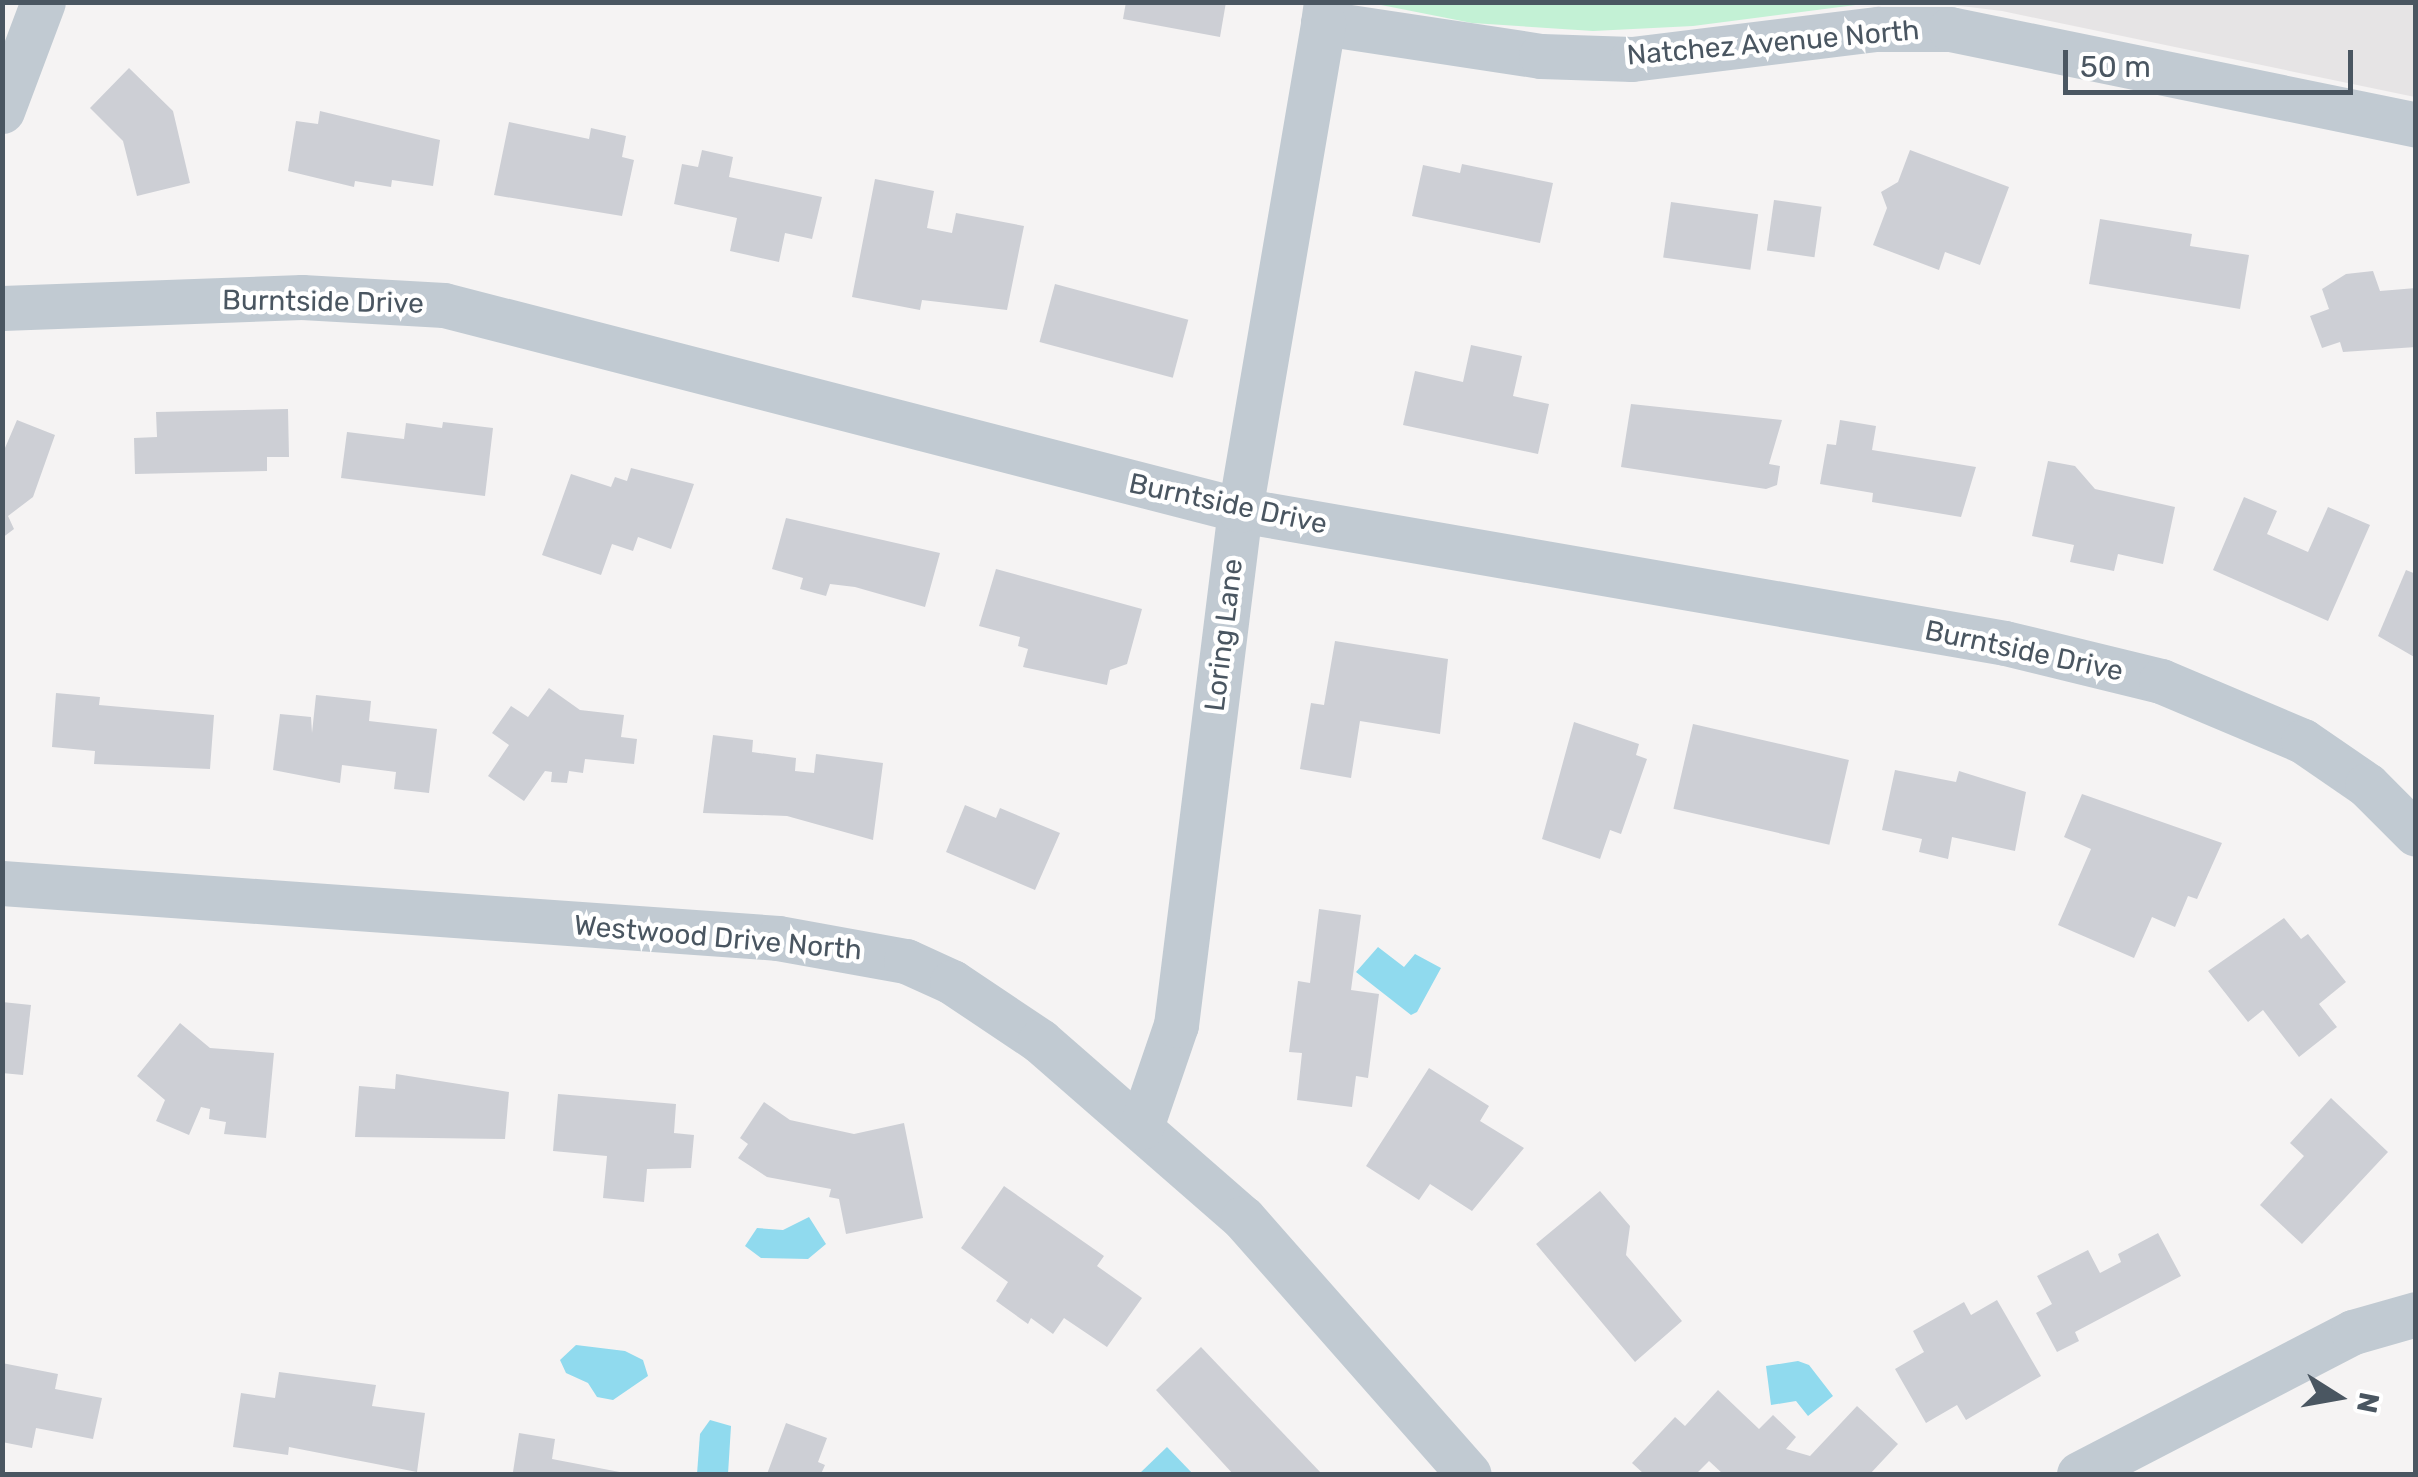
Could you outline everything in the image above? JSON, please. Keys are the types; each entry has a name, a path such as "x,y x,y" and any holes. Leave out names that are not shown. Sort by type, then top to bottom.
{"street":[{"path":"2,111 43,2"},
{"name":"Natchez Avenue North","path":"1325,12 1463,48 1632,59 1878,29 1950,29 2416,125"},
{"name":"Loring Lane","path":"1141,1127 1176,1025 1240,510 1325,12"},
{"name":"Burntside Drive","path":"2,308 302,297 444,305 1240,510 2005,643 2162,681 2303,741 2366,786 2416,834"},
{"name":"Westwood Drive North","path":"2,883 852,946 952,982 1040,1041 1243,1218 1469,1474"},
{"path":"2079,1474 2353,1332 2416,1314"}],"shaded area":[{"path":"1936,3 2415,3 2415,97 2002,11"}],"green space":[{"path":"1371,3 1871,3 1693,26 1593,31 1472,23"}],"water":[{"path":"1378,947 1404,967 1415,954 1441,968 1417,1012 1411,1015 1356,972"},
{"path":"809,1217 826,1244 808,1259 761,1258 745,1246 757,1228 783,1230"},
{"path":"576,1345 625,1351 643,1360 648,1376 613,1400 597,1397 588,1383 566,1373 560,1360"},
{"path":"1798,1361 1809,1365 1833,1396 1808,1416 1796,1401 1771,1405 1766,1366"},
{"path":"710,1420 731,1426 728,1474 697,1474 700,1434"},
{"path":"1167,1447 1193,1474 1139,1474"}],"building":[{"path":"1126,2 1226,2 1220,37 1123,19"},
{"path":"129,68 173,111 190,183 137,196 123,141 90,108"},
{"path":"320,111 440,140 433,186 392,180 391,187 355,181 354,187 288,171 296,121 318,124"},
{"path":"509,122 589,139 591,128 626,136 622,157 634,160 622,216 494,195"},
{"path":"702,150 733,157 729,177 822,197 812,239 785,233 779,262 730,251 737,218 674,204 682,164 698,167"},
{"path":"1910,150 2009,187 1980,265 1945,252 1939,270 1873,245 1887,208 1881,192 1898,182"},
{"path":"1462,164 1553,183 1540,243 1412,216 1423,165 1460,173"},
{"path":"875,179 934,191 927,228 952,233 956,213 1024,226 1007,310 922,300 920,310 852,297"},
{"path":"1774,200 1822,207 1814,257 1767,251"},
{"path":"1671,202 1758,214 1750,270 1663,257"},
{"path":"2100,219 2192,234 2190,246 2249,255 2240,309 2089,284"},
{"path":"2373,271 2380,291 2416,288 2416,347 2343,352 2340,342 2322,348 2310,316 2329,309 2322,289 2346,274"},
{"path":"1055,284 1188,320 1173,378 1039,342"},
{"path":"1471,345 1522,356 1513,396 1549,404 1538,454 1403,425 1415,371 1463,382"},
{"path":"1631,404 1782,420 1769,464 1780,466 1777,485 1766,489 1621,467"},
{"path":"288,409 289,457 267,457 267,471 135,474 134,438 157,437 156,412"},
{"path":"17,420 55,435 33,497 8,516 14,529 2,538 2,455"},
{"path":"1840,420 1876,426 1872,450 1976,467 1961,517 1872,502 1873,493 1820,484 1827,444 1836,445"},
{"path":"443,422 493,428 485,496 341,478 347,432 404,439 406,423 442,428"},
{"path":"2048,461 2075,466 2095,489 2175,507 2163,564 2118,554 2114,571 2070,562 2074,545 2032,536"},
{"path":"631,468 694,484 671,549 638,537 633,551 612,544 601,575 542,555 571,474 611,487 615,477 627,481"},
{"path":"2244,497 2277,511 2267,534 2308,552 2328,507 2370,525 2328,621 2213,570"},
{"path":"786,518 940,553 925,607 855,587 830,584 826,596 800,589 803,578 772,569"},
{"path":"996,569 1142,609 1127,664 1110,670 1107,685 1023,667 1028,649 1018,646 1020,637 979,626"},
{"path":"2406,570 2416,574 2416,658 2378,636"},
{"path":"1335,641 1448,659 1440,734 1360,721 1351,778 1300,769 1311,703 1324,705"},
{"path":"549,688 580,710 624,715 621,737 637,739 634,764 585,759 583,773 569,771 567,783 551,782 552,772 545,771 524,801 488,776 509,745 492,733 511,706 528,717"},
{"path":"56,693 100,697 99,705 214,715 210,769 94,764 95,751 52,747"},
{"path":"316,695 371,701 369,721 437,729 429,793 394,789 396,772 342,765 340,783 273,770 280,714 311,717 312,733"},
{"path":"1574,722 1639,744 1636,755 1647,759 1621,834 1610,830 1600,859 1542,839"},
{"path":"1693,724 1849,760 1829,845 1673,809"},
{"path":"713,735 753,740 752,752 796,758 795,771 814,773 816,754 883,763 873,840 787,816 703,813"},
{"path":"1895,770 1956,782 1959,771 2026,792 2015,851 1952,837 1948,859 1919,852 1922,839 1882,830"},
{"path":"2082,794 2222,843 2197,899 2188,896 2175,927 2152,917 2134,958 2058,925 2091,849 2064,837"},
{"path":"965,805 996,818 1000,808 1060,833 1035,890 946,852"},
{"path":"1319,909 1361,915 1351,990 1379,994 1368,1078 1356,1076 1352,1107 1297,1100 1302,1053 1289,1052 1298,981 1310,983"},
{"path":"2284,918 2301,939 2308,934 2346,982 2319,1004 2337,1027 2299,1057 2263,1010 2248,1022 2208,971"},
{"path":"2,1002 31,1005 23,1075 2,1073"},
{"path":"180,1023 210,1048 274,1053 266,1138 224,1134 226,1122 209,1119 210,1109 201,1107 189,1135 156,1121 165,1100 137,1076"},
{"path":"1429,1068 1489,1106 1480,1121 1524,1148 1472,1211 1430,1184 1419,1200 1366,1166"},
{"path":"396,1074 509,1092 505,1139 355,1137 359,1086 395,1089"},
{"path":"558,1094 676,1104 674,1133 694,1135 691,1168 647,1169 644,1202 603,1198 607,1156 553,1151"},
{"path":"2331,1098 2388,1152 2302,1244 2260,1205 2304,1156 2290,1143"},
{"path":"764,1102 790,1120 854,1134 904,1123 923,1218 846,1234 839,1199 829,1197 831,1189 767,1177 738,1158 748,1144 740,1138"},
{"path":"1004,1186 1104,1256 1097,1266 1142,1298 1107,1347 1064,1318 1053,1334 1031,1318 1028,1324 996,1301 1008,1282 961,1248"},
{"path":"1600,1191 1630,1226 1626,1255 1682,1321 1635,1362 1536,1244"},
{"path":"2158,1233 2181,1276 2075,1332 2079,1341 2057,1352 2036,1313 2052,1304 2037,1276 2088,1250 2100,1273 2121,1262 2118,1254"},
{"path":"1997,1300 2041,1376 1966,1420 1957,1405 1926,1423 1895,1369 1924,1352 1913,1331 1964,1302 1971,1315"},
{"path":"1201,1347 1322,1474 1233,1474 1156,1390"},
{"path":"2,1363 58,1374 55,1389 102,1398 93,1439 36,1428 32,1448 2,1442"},
{"path":"279,1372 376,1385 372,1406 425,1413 417,1472 289,1447 288,1455 233,1447 241,1393 275,1398"},
{"path":"1718,1390 1759,1429 1773,1415 1796,1437 1786,1449 1810,1456 1857,1406 1898,1444 1870,1474 1723,1474 1709,1461 1696,1474 1644,1474 1632,1463 1675,1417 1685,1426"},
{"path":"786,1423 827,1438 818,1462 825,1465 821,1474 767,1474"},
{"path":"519,1433 555,1439 552,1459 630,1474 513,1472"}]}
